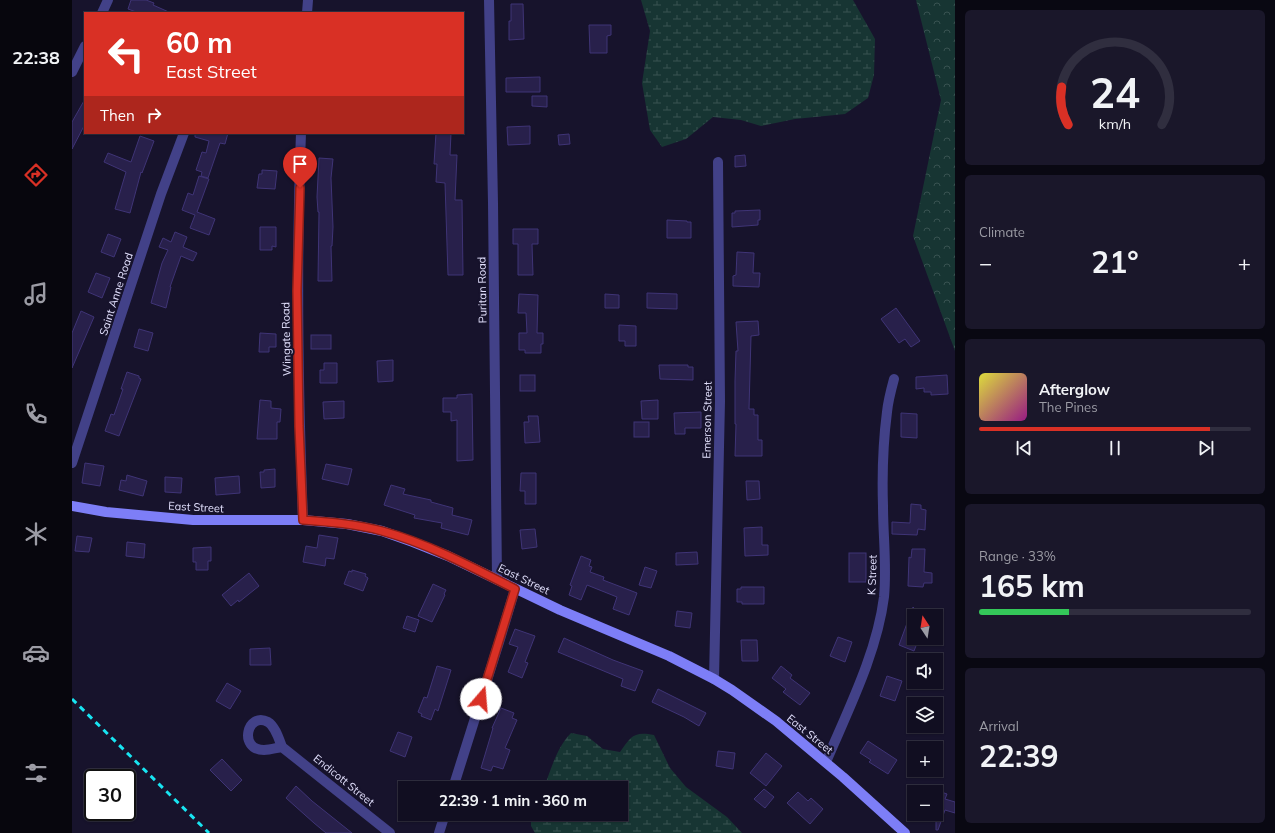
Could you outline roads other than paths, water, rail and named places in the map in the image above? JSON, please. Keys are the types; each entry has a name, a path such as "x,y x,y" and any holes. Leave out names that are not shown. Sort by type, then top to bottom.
{"street":[{"path":"102,12 108,0"},
{"path":"307,12 308,0"},
{"name":"Puritan Road","path":"489,0 497,580"},
{"path":"72,72 84,48"},
{"name":"Saint Anne Road","path":"72,463 161,194 184,134"},
{"name":"Wingate Road","path":"301,134 297,291 299,426 303,520"},
{"name":"Emerson Street","path":"714,679 720,401 718,162"},
{"name":"K Street","path":"826,762 859,682 874,640 881,614 885,574 883,507 884,451 887,410 894,379"},
{"name":"East Street","path":"72,506 113,513 193,520 303,520 347,524 382,531 448,556 560,610 669,656 714,679 776,721 811,752 826,762 876,805 905,833"},
{"path":"455,781 515,589"},
{"name":"Endicott Street","path":"282,747 390,833"},
{"path":"439,833 443,821"}],"railway":[{"path":"72,699 209,833"}]}
